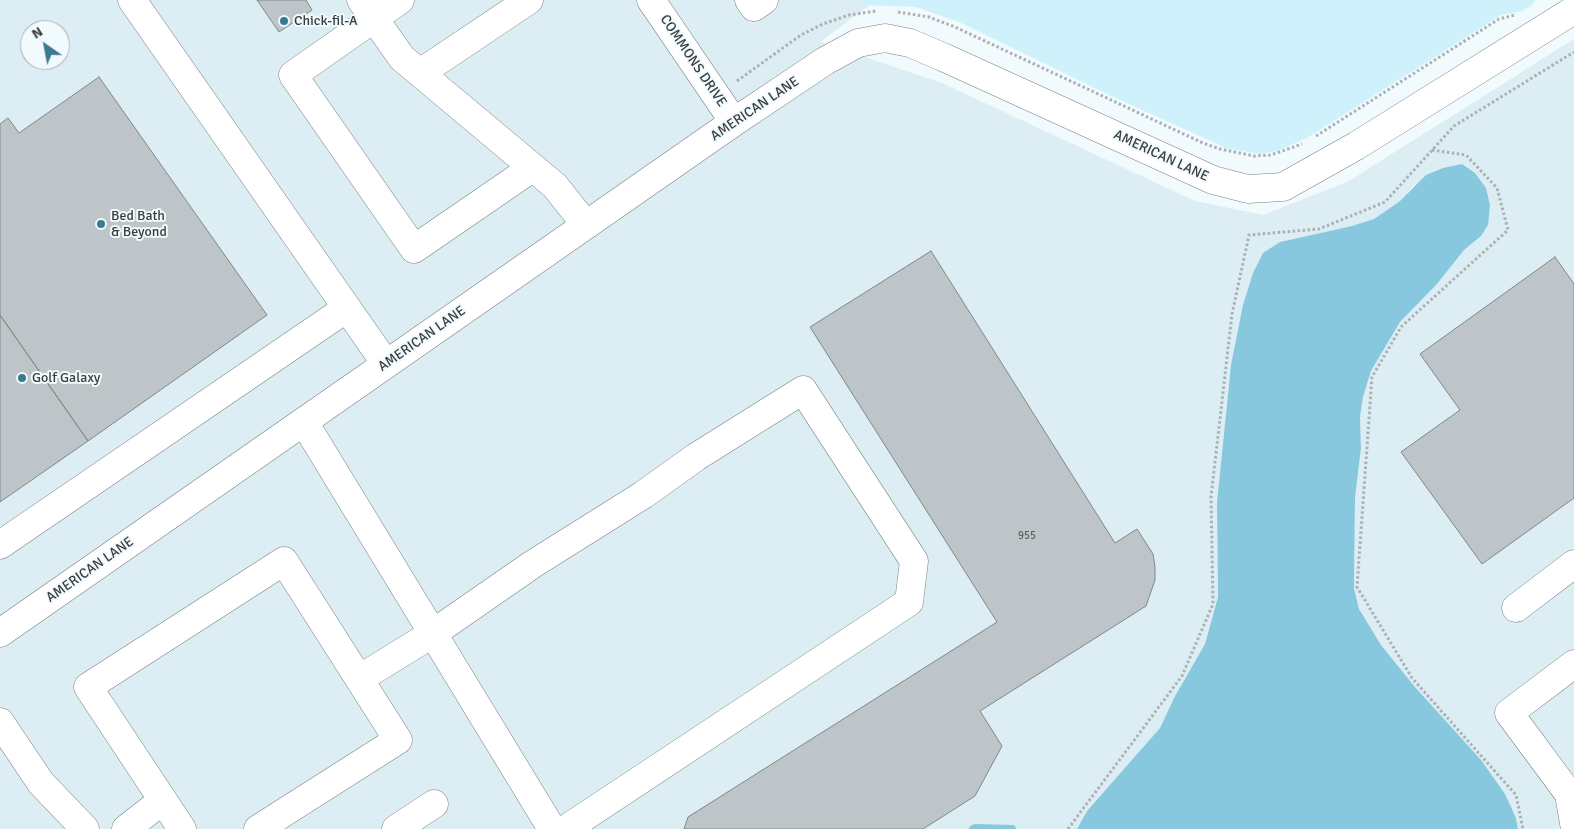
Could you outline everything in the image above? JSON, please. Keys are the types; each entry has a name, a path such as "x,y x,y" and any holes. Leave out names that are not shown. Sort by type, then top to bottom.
{"street":[{"path":"132,0 386,364"},
{"path":"400,0 368,9 293,75 414,249 532,168"},
{"path":"420,74 529,0"},
{"name":"COMMONS DRIVE","path":"651,0 734,122"},
{"path":"749,0 754,7 764,0"},
{"path":"368,9 402,58 555,186 586,225"},
{"name":"AMERICAN LANE","path":"0,633 734,122 825,62 858,43 885,38 910,43 943,56 1212,180 1248,190 1283,187 1356,146 1574,10"},
{"path":"0,545 347,308"},
{"path":"359,679 432,634 533,564 642,495 696,457 803,390 914,561 909,602 566,829"},
{"path":"304,422 552,829"},
{"path":"182,829 88,687 284,562 398,740 258,829"},
{"path":"1516,608 1574,564"},
{"path":"1574,664 1509,713 1569,794 1574,823"},
{"path":"0,722 41,783 86,829"},
{"path":"126,829 163,800"},
{"path":"396,829 434,804"}],"path":[{"path":"715,95 801,35 849,15 885,11"},
{"path":"894,12 929,17 955,27 1203,143 1220,149 1254,156 1271,155 1290,150 1307,142"},
{"path":"1315,136 1499,19 1516,14"},
{"path":"1068,829 1182,676 1213,604 1211,497 1232,314 1249,235 1319,229 1385,202 1454,126 1574,52"},
{"path":"1432,150 1466,155 1497,188 1508,230 1401,327 1372,377 1357,587 1412,678 1516,795 1523,829"}],"shaded area":[{"path":"0,0 876,0 820,42 942,83 1195,201 1263,215 1349,181 1574,39 1574,829 1518,829 1516,818 1381,645 1359,609 1354,588 1355,498 1361,448 1360,417 1363,397 1371,371 1400,322 1437,284 1464,250 1481,236 1415,184 1400,201 1374,219 1353,226 1280,242 1231,365 1217,502 1218,597 1205,644 1175,696 1160,728 1087,811 1077,829 0,829"},
{"path":"860,0 1536,0 1531,6 1522,11 1501,15 1307,138 1277,151 1260,154 1226,148 1111,96 959,22 916,7 863,5"}],"water":[{"path":"1462,164 1475,173 1486,188 1490,205 1488,225 1481,236 1464,250 1437,284 1400,322 1371,371 1363,397 1360,417 1361,448 1355,498 1354,588 1359,609 1381,645 1415,687 1481,760 1505,794 1516,818 1518,829 1077,829 1087,811 1160,728 1175,696 1205,644 1218,597 1217,502 1231,365 1243,305 1253,273 1263,253 1280,242 1352,226 1374,219 1400,201 1426,175 1443,168"}],"building":[{"name":"Chick-fil-A","path":"257,0 306,0 312,10 279,32"},
{"name":"Bed Bath & Beyond","path":"99,77 267,315 88,441 0,315 0,124 8,118 19,133"},
{"path":"931,251 1115,543 1137,529 1153,554 1155,580 1146,606 980,711 1002,746 975,796 923,829 684,829 688,817 997,622 810,327"},
{"path":"1555,257 1574,284 1574,498 1482,564 1401,452 1460,410 1420,354"},
{"name":"Golf Galaxy","path":"0,315 88,441 0,502"}],"waterway":[{"path":"973,829 1012,829"}],"place":[{"name":"Chick-fil-A","path":"284,21"},
{"name":"Bed Bath & Beyond","path":"101,224"},
{"name":"Golf Galaxy","path":"22,378"}]}
